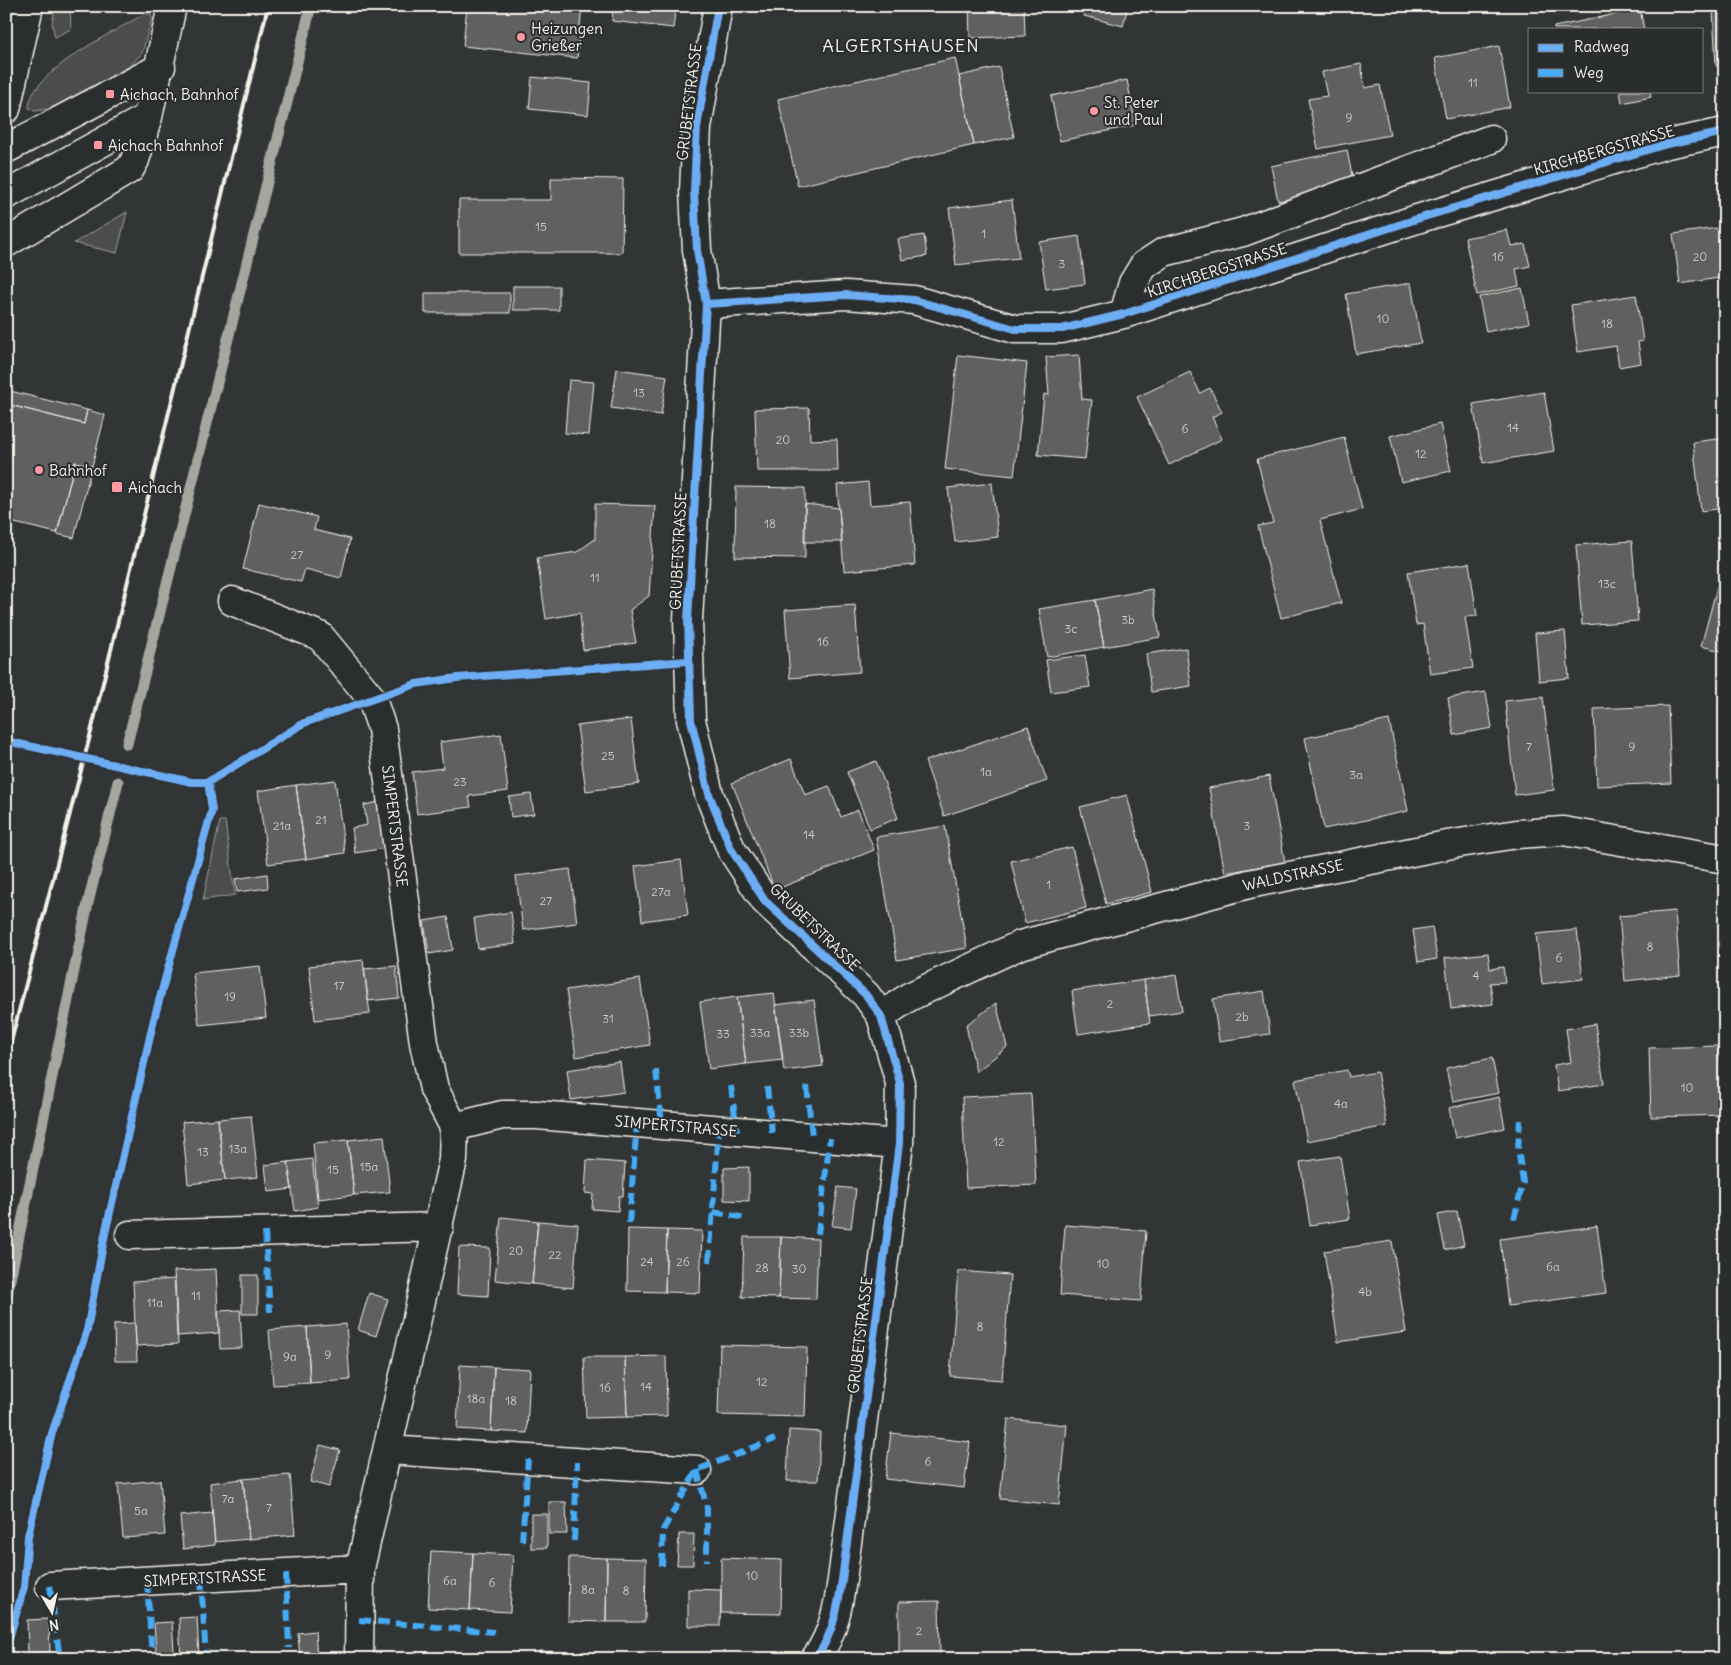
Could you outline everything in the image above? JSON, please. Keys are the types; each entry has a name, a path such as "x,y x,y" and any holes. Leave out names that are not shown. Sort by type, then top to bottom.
{"street":[{"path":"6,109 29,6"},
{"path":"6,243 130,169 136,160 161,67 172,6"},
{"name":"GRUBETSTRASSE","path":"718,6 696,127 694,191 697,250 706,304 688,628 691,720 709,794 731,849 765,901 866,995 881,1016 900,1083 899,1144 838,1603 830,1632 818,1657"},
{"path":"6,149 161,67"},
{"path":"6,195 148,117"},
{"name":"KIRCHBERGSTRASSE","path":"706,304 846,295 914,300 1015,329 1062,329 1124,314 1445,211 1667,144 1725,132"},
{"name":"KIRCHBERGSTRASSE","path":"1124,314 1133,283 1144,265 1164,252 1243,232 1491,139"},
{"name":"SIMPERTSTRASSE","path":"232,601 320,636 372,699 382,729 424,1043 434,1089 454,1127 453,1160 439,1227 360,1569 358,1659"},
{"name":"WALDSTRASSE","path":"881,1016 909,996 1020,944 1248,884 1438,846 1517,834 1563,831 1725,859"},
{"name":"SIMPERTSTRASSE","path":"454,1127 502,1115 537,1115 899,1144"},
{"path":"130,1235 439,1227"},
{"path":"388,1450 697,1470"},
{"name":"SIMPERTSTRASSE","path":"50,1586 360,1569"}],"shaded area":[{"path":"55,6 70,6 71,29 55,37 52,24"},
{"path":"146,13 151,14 152,19 142,53 130,66 61,107 35,111 29,108 33,94 43,80 59,66 96,41"},
{"path":"127,212 117,253 74,243"},
{"path":"220,821 225,821 235,895 203,900"}],"building":[{"name":"Heizungen Grießer","path":"467,6 582,6 577,58 463,46"},
{"path":"582,6 676,6 673,28 612,21 613,10"},
{"path":"969,6 1024,6 1025,36 970,38"},
{"path":"1087,6 1128,6 1123,26 1084,16"},
{"path":"1640,9 1644,28 1554,28"},
{"path":"1725,9 1725,65 1716,66 1713,10"},
{"path":"1499,46 1510,107 1446,119 1435,58"},
{"path":"955,58 974,145 798,186 778,99"},
{"path":"1361,64 1365,88 1380,85 1390,135 1318,149 1308,99 1327,96 1322,72"},
{"path":"999,67 1014,137 974,145 959,76"},
{"path":"532,77 591,83 588,115 529,109"},
{"name":"St. Peter und Paul","path":"1127,80 1136,125 1060,141 1051,96"},
{"path":"1620,92 1650,92 1651,97 1622,103"},
{"path":"1347,150 1354,186 1278,201 1271,166"},
{"path":"551,178 623,179 622,253 459,253 459,200 551,200"},
{"path":"1012,200 1019,258 956,265 949,208"},
{"path":"1725,227 1725,277 1680,284 1673,234"},
{"path":"1507,230 1511,246 1525,244 1530,266 1516,269 1519,286 1477,295 1465,238"},
{"path":"924,235 927,256 902,260 898,239"},
{"path":"1079,236 1085,284 1046,289 1039,242"},
{"path":"1411,283 1421,343 1356,354 1346,294"},
{"path":"513,286 559,286 559,310 513,310"},
{"path":"1522,288 1529,323 1486,332 1479,297"},
{"path":"425,293 510,293 510,313 425,313"},
{"path":"1636,295 1643,341 1638,342 1641,363 1619,367 1616,346 1578,352 1571,305"},
{"path":"958,355 1027,363 1014,476 945,469"},
{"path":"1079,355 1082,399 1092,400 1085,459 1038,455 1044,394 1049,395 1046,357"},
{"path":"617,369 667,376 661,415 611,408"},
{"path":"1190,372 1200,393 1210,388 1222,412 1212,417 1222,439 1169,465 1137,397"},
{"path":"569,380 594,382 589,435 565,433"},
{"path":"6,390 87,410 84,424 6,404"},
{"path":"1544,392 1554,451 1483,463 1473,404"},
{"name":"Bahnhof","path":"6,404 84,424 87,410 105,415 92,466 75,462 57,533 6,521"},
{"path":"809,408 810,440 837,439 838,471 757,471 755,409"},
{"path":"1440,424 1451,471 1401,482 1390,436"},
{"path":"1344,437 1362,509 1320,520 1341,603 1281,618 1258,526 1273,523 1257,459"},
{"path":"1725,438 1725,508 1701,511 1693,442"},
{"path":"75,462 92,466 74,538 57,534"},
{"path":"868,482 870,505 910,502 915,565 844,571 837,485"},
{"path":"992,483 998,537 955,542 948,488"},
{"path":"736,487 805,488 805,558 735,557"},
{"path":"259,503 317,517 314,530 350,539 341,578 305,569 301,582 243,569"},
{"path":"595,504 655,506 649,596 630,610 636,643 583,650 580,613 546,619 537,558 577,552 595,539"},
{"path":"805,504 839,508 842,542 804,542"},
{"path":"1632,541 1638,621 1582,625 1576,545"},
{"path":"1469,563 1477,616 1465,617 1473,668 1430,674 1423,624 1416,625 1408,572"},
{"path":"1720,576 1725,578 1725,652 1701,646"},
{"path":"1152,589 1160,637 1104,647 1095,600"},
{"path":"1095,600 1104,647 1047,657 1039,609"},
{"path":"855,605 860,672 790,678 785,610"},
{"path":"1565,631 1569,678 1539,681 1535,633"},
{"path":"1186,648 1191,686 1151,692 1146,654"},
{"path":"1085,655 1090,687 1051,692 1046,660"},
{"path":"1486,692 1492,728 1454,735 1448,698"},
{"path":"1543,697 1554,790 1515,795 1505,701"},
{"path":"1668,706 1671,783 1597,786 1594,709"},
{"path":"631,719 639,784 586,791 577,726"},
{"path":"1389,720 1408,811 1324,829 1305,738"},
{"path":"1028,726 1047,781 944,816 925,761"},
{"path":"501,734 508,791 469,796 471,807 417,814 412,772 443,768 440,742"},
{"path":"791,759 805,795 829,786 841,817 858,810 874,850 775,890 732,783"},
{"path":"876,761 898,818 870,829 847,772"},
{"path":"1269,776 1285,862 1225,873 1209,788"},
{"path":"335,780 345,853 306,859 296,785"},
{"path":"296,785 306,859 268,864 258,791"},
{"path":"531,794 534,814 511,817 509,797"},
{"path":"1127,795 1152,892 1106,904 1080,807"},
{"path":"379,802 386,848 355,853 352,828 367,825 364,805"},
{"path":"945,826 967,948 897,960 876,837"},
{"path":"1072,847 1086,908 1025,923 1011,861"},
{"path":"681,860 688,915 642,921 635,866"},
{"path":"570,869 577,923 523,930 516,876"},
{"path":"267,874 268,888 237,892 235,879"},
{"path":"1675,911 1680,975 1625,981 1619,916"},
{"path":"511,912 515,944 478,949 474,918"},
{"path":"448,917 453,950 429,954 424,921"},
{"path":"1432,927 1437,959 1418,962 1413,930"},
{"path":"1577,930 1583,979 1542,984 1536,934"},
{"path":"1488,953 1490,969 1503,967 1505,982 1490,983 1493,1004 1451,1009 1445,958"},
{"path":"363,960 370,1014 315,1020 309,966"},
{"path":"260,966 266,1018 199,1025 193,973"},
{"path":"396,966 399,998 368,1001 364,969"},
{"path":"1176,975 1182,1011 1149,1016 1144,980"},
{"path":"640,979 650,1045 576,1057 566,990"},
{"path":"1144,980 1150,1023 1078,1034 1072,991"},
{"path":"1264,991 1270,1034 1219,1041 1213,999"},
{"path":"774,993 783,1060 746,1064 737,997"},
{"path":"737,997 746,1064 709,1069 700,1002"},
{"path":"814,1000 823,1066 784,1071 775,1005"},
{"path":"996,1003 1007,1047 976,1072 966,1025"},
{"path":"1595,1024 1604,1084 1558,1091 1554,1065 1571,1062 1566,1029"},
{"path":"1718,1046 1719,1058 1725,1058 1725,1115 1651,1117 1649,1048"},
{"path":"1492,1058 1499,1093 1453,1102 1446,1068"},
{"path":"620,1062 624,1092 571,1100 567,1070"},
{"path":"1347,1070 1349,1077 1377,1072 1387,1126 1307,1141 1295,1080"},
{"path":"1031,1094 1036,1185 966,1188 962,1097"},
{"path":"1499,1097 1505,1128 1455,1138 1449,1108"},
{"path":"251,1116 258,1177 225,1180 218,1119"},
{"path":"218,1119 225,1180 188,1184 182,1122"},
{"path":"384,1136 390,1192 354,1195 348,1140"},
{"path":"348,1140 354,1195 318,1199 313,1143"},
{"path":"1340,1156 1350,1219 1310,1225 1300,1162"},
{"path":"312,1159 318,1207 295,1211 288,1162"},
{"path":"587,1160 625,1163 623,1196 619,1196 618,1211 592,1209 593,1194 585,1193"},
{"path":"288,1162 292,1189 268,1192 265,1165"},
{"path":"749,1167 749,1201 724,1200 724,1168"},
{"path":"838,1187 856,1189 851,1228 832,1226"},
{"path":"1457,1211 1464,1245 1445,1250 1438,1215"},
{"path":"501,1217 538,1221 532,1284 495,1280"},
{"path":"538,1221 578,1224 573,1288 532,1284"},
{"path":"1065,1225 1146,1231 1141,1301 1060,1295"},
{"path":"1597,1226 1606,1293 1508,1306 1500,1239"},
{"path":"628,1229 667,1230 665,1292 627,1291"},
{"path":"667,1230 702,1231 700,1293 665,1292"},
{"path":"744,1237 781,1237 779,1298 742,1297"},
{"path":"781,1237 818,1239 816,1299 779,1298"},
{"path":"1392,1241 1406,1332 1338,1342 1324,1251"},
{"path":"459,1247 490,1248 488,1296 457,1294"},
{"path":"216,1269 219,1333 177,1336 174,1271"},
{"path":"958,1271 1010,1275 1002,1380 950,1376"},
{"path":"242,1275 258,1275 258,1314 242,1314"},
{"path":"175,1279 178,1344 136,1346 133,1282"},
{"path":"369,1293 388,1299 376,1336 358,1330"},
{"path":"240,1310 242,1348 220,1349 218,1311"},
{"path":"135,1323 137,1361 115,1361 114,1324"},
{"path":"346,1324 350,1380 310,1383 307,1327"},
{"path":"307,1327 310,1383 273,1385 269,1330"},
{"path":"720,1345 807,1347 805,1417 718,1415"},
{"path":"666,1356 667,1416 627,1417 625,1357"},
{"path":"584,1357 625,1357 627,1417 586,1418"},
{"path":"460,1365 494,1367 491,1431 457,1429"},
{"path":"494,1367 530,1369 527,1433 491,1431"},
{"path":"1008,1419 1067,1425 1059,1505 1000,1499"},
{"path":"789,1430 820,1432 818,1481 787,1481"},
{"path":"891,1433 970,1442 964,1488 885,1479"},
{"path":"320,1445 340,1450 329,1487 310,1482"},
{"path":"290,1475 295,1535 249,1539 243,1479"},
{"path":"243,1479 249,1539 215,1542 210,1483"},
{"path":"160,1480 165,1535 123,1538 118,1484"},
{"path":"549,1502 566,1502 567,1534 549,1534"},
{"path":"212,1513 215,1545 183,1549 180,1516"},
{"path":"531,1514 547,1514 547,1548 531,1548"},
{"path":"679,1534 694,1534 693,1565 677,1565"},
{"path":"431,1551 473,1553 470,1610 428,1608"},
{"path":"473,1553 513,1555 510,1612 470,1610"},
{"path":"569,1557 607,1558 606,1622 568,1621"},
{"path":"607,1558 646,1559 645,1622 606,1622"},
{"path":"721,1558 782,1560 781,1614 721,1613"},
{"path":"688,1589 721,1590 720,1626 688,1626"},
{"path":"939,1601 940,1658 899,1659 899,1602"},
{"path":"197,1617 199,1659 181,1659 179,1618"},
{"path":"49,1619 50,1652 28,1653 27,1620"},
{"path":"172,1622 174,1651 156,1652 154,1623"},
{"path":"315,1631 317,1659 300,1659 298,1633"},
{"path":"539,1651 606,1655 606,1659 538,1659"}],"waterway":[{"path":"127,744 311,6"},
{"path":"6,1299 88,903 118,782"}],"railway":[{"path":"6,1061 91,732 268,6"}],"marked path":[{"path":"656,1070 662,1124"},
{"path":"731,1086 737,1131"},
{"path":"807,1086 812,1136"},
{"path":"767,1087 772,1133"},
{"path":"1514,1219 1523,1182 1518,1149 1520,1120"},
{"path":"629,1223 637,1123"},
{"path":"709,1262 719,1129"},
{"path":"818,1234 830,1138"},
{"path":"713,1212 746,1218"},
{"path":"265,1232 270,1312"},
{"path":"662,1566 663,1530 697,1470 775,1439"},
{"path":"522,1541 528,1459"},
{"path":"574,1541 577,1462"},
{"path":"697,1470 707,1508 707,1561"},
{"path":"286,1574 289,1648"},
{"path":"201,1578 206,1659"},
{"path":"147,1581 152,1659"},
{"path":"50,1586 60,1659"},
{"path":"359,1620 494,1632"}],"cycle path":[{"path":"718,6 697,127 694,191 697,250 706,304 688,620 691,720 709,794 731,849 765,901 866,995 881,1016 900,1083 899,1144 841,1588 830,1633 815,1659"},
{"path":"706,304 846,295 914,300 1015,329 1062,329 1124,314 1417,219 1667,144 1725,132"},
{"path":"6,741 192,782 208,782 304,723 416,684 457,678 688,661"},
{"path":"6,1649 24,1587 28,1536 52,1433 87,1330 105,1234 154,1019 212,810 208,782"}],"place":[{"name":"Heizungen Grießer","path":"521,37"},
{"name":"Aichach, Bahnhof","path":"110,94"},
{"name":"St. Peter und Paul","path":"1094,111"},
{"name":"Aichach Bahnhof","path":"98,145"},
{"name":"Bahnhof","path":"39,470"},
{"name":"Aichach","path":"117,487"}],"district":[{"name":"ALGERTSHAUSEN","path":"901,45"}]}
